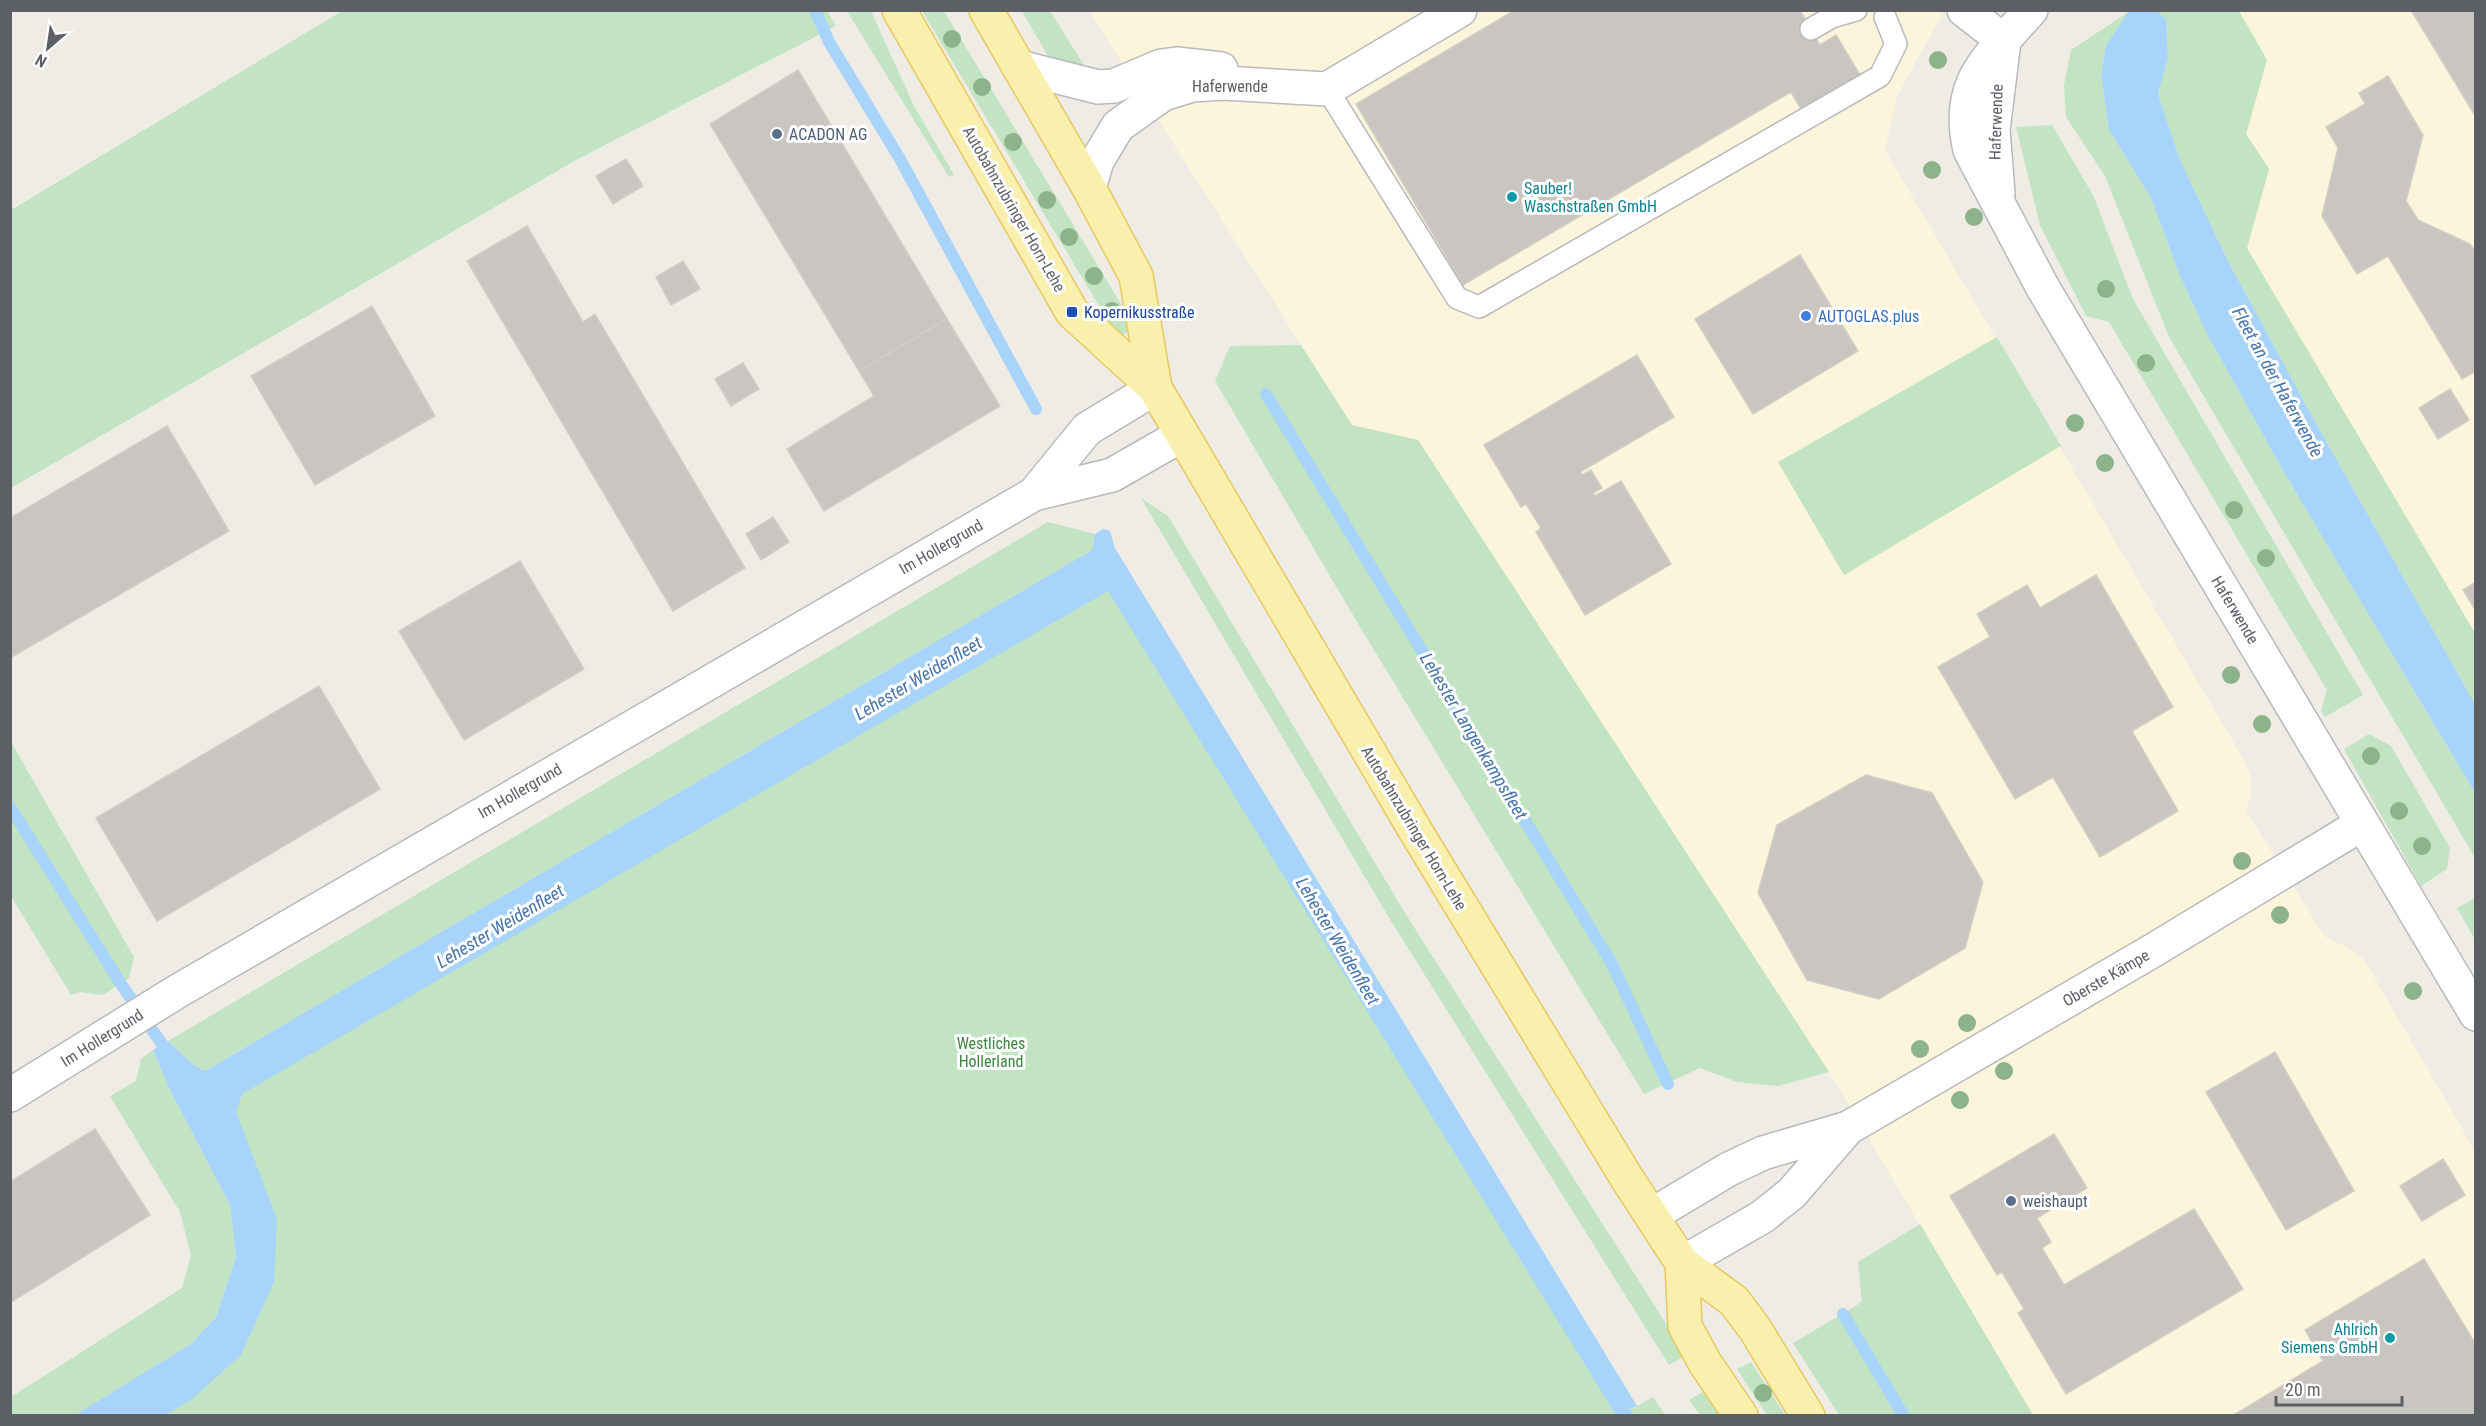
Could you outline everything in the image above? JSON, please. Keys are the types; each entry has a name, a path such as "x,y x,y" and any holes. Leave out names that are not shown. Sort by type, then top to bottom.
{"main road":[{"name":"Autobahnzubringer Horn-Lehe","path":"899,10 1072,312 1155,388 1503,977 1682,1263 1734,1300 1808,1416"},
{"name":"Autobahnzubringer Horn-Lehe","path":"986,10 1089,188 1136,276 1155,388"},
{"name":"Autobahnzubringer Horn-Lehe","path":"1682,1263 1685,1326 1705,1363 1741,1416"}],"street":[{"path":"1327,90 1460,10"},
{"path":"1964,10 2004,41"},
{"name":"Haferwende","path":"2031,10 1973,79 1965,104 1964,126 1970,150 2043,288 2475,1014"},
{"name":"Haferwende","path":"1019,68 1098,87 1114,86 1161,66 1200,65 1224,69 1277,86"},
{"name":"Haferwende","path":"1089,188 1097,161 1118,126 1163,94 1192,84 1327,90"},
{"name":"Im Hollergrund","path":"1034,494 1087,429 1155,388"},
{"name":"Im Hollergrund","path":"10,1095 157,1004 1034,494 1112,475 1182,435"},
{"name":"Oberste Kämpe","path":"1652,1215 1763,1153 1848,1128 2152,951 2362,824"},
{"name":"Oberste Kämpe","path":"1682,1263 1762,1218 1792,1194 1848,1128"}],"lane":[{"path":"1811,29 1832,17 1856,10"},
{"path":"1327,90 1457,298 1479,307 1880,76 1896,44 1888,14 1864,10"}],"shaded area":[{"path":"1089,11 1944,11 1897,96 1885,150 2241,755 2250,775 2251,796 2246,811 2325,937 2350,948 2365,961 2475,1151 2475,1415 2033,1415 1829,1072 1418,440 1352,425"},
{"path":"2239,11 2475,11 2475,633 2247,248 2269,169 2246,134 2267,60"}],"green space":[{"path":"342,11 827,11 836,26 576,160 11,488 11,210"},
{"path":"847,11 871,11 914,106 954,175 949,177"},
{"path":"922,11 944,11 1130,319 1130,328 1125,334 1118,334 1113,329"},
{"path":"1022,11 1050,11 1085,67 1048,56"},
{"path":"2130,11 2106,45 2101,76 2109,130 2151,198 2180,276 2207,334 2285,474 2475,793 2475,858 2169,337 2105,176 2066,117 2064,85 2071,50"},
{"path":"2157,11 2239,11 2267,60 2246,134 2269,169 2247,248 2475,633 2475,704 2313,418 2228,261 2180,160 2158,94 2168,58 2166,19"},
{"path":"2052,125 2093,195 2133,299 2363,695 2325,717 2321,711 2327,690 2109,322 2086,316 2040,225 2016,127"},
{"path":"1997,337 2061,446 1844,575 1778,462"},
{"path":"1301,345 1352,425 1418,440 1829,1072 1778,1086 1737,1082 1700,1068 1644,1094 1357,622 1215,381 1230,346"},
{"path":"1141,498 1168,516 1405,913 1686,1355 1669,1365 1391,921"},
{"path":"1048,522 1095,534 1092,550 205,1071 192,1064 168,1041"},
{"name":"Westliches Hollerland","path":"1116,560 1632,1409 1653,1397 1665,1415 114,1416 222,1345 253,1276 206,1088"},
{"path":"2369,734 2391,746 2450,848 2447,869 2421,886 2344,749"},
{"path":"10,740 134,957 129,978 103,995 80,992 71,995 11,896"},
{"path":"2475,898 2475,940 2457,908"},
{"path":"153,1050 170,1090 230,1205 236,1257 216,1317 191,1344 75,1415 11,1416 11,1397 182,1288 191,1255 180,1212 110,1096 136,1081 141,1059"},
{"path":"1920,1224 2033,1415 1839,1415 1793,1343 1862,1302 1858,1262"},
{"path":"1751,1362 1785,1415 1767,1415 1737,1369"},
{"path":"1703,1392 1719,1415 1700,1415 1689,1400"}],"water":[{"name":"Fleet an der Haferwende","path":"2129,11 2157,11 2166,19 2168,58 2158,94 2180,160 2228,261 2313,418 2475,704 2475,793 2285,474 2207,334 2180,276 2151,198 2109,130 2101,76 2106,45"},
{"name":"Lehester Weidenfleet","path":"1103,529 1110,531 1115,548 1637,1406 1616,1415 1108,591 242,1094 236,1112 277,1219 274,1282 241,1355 191,1400 165,1415 75,1415 191,1344 216,1317 236,1257 230,1205 170,1090 153,1050 168,1041 192,1064 205,1071 1092,550 1095,534"}],"building":[{"name":"Sauber! Waschstraßen GmbH","path":"1515,10 1800,10 1820,45 1836,35 1860,75 1801,109 1791,92 1463,285 1356,104"},
{"path":"2411,10 2476,10 2476,117"},
{"path":"798,70 947,319 859,371 710,124"},
{"path":"2388,76 2423,135 2406,201 2418,220 2470,244 2476,253 2476,371 2462,379 2388,256 2357,274 2322,216 2338,148 2326,127 2365,104 2359,93"},
{"path":"626,159 643,186 613,204 596,176"},
{"path":"527,226 583,322 595,314 745,568 673,611 467,261"},
{"path":"1800,255 1858,351 1753,414 1695,319"},
{"path":"683,261 700,289 671,305 656,277"},
{"path":"372,306 435,416 315,485 251,376"},
{"path":"947,319 1000,406 824,511 787,449 874,396 859,371"},
{"path":"1637,355 1674,417 1580,472 1582,475 1591,470 1602,488 1593,493 1595,496 1621,481 1671,564 1585,615 1536,532 1541,528 1526,504 1521,507 1484,445"},
{"path":"743,363 759,389 731,406 715,379"},
{"path":"2450,389 2469,420 2438,439 2419,408"},
{"path":"167,426 229,531 10,658 10,518"},
{"path":"773,517 789,542 761,560 746,534"},
{"path":"520,561 584,669 464,740 399,631"},
{"path":"2096,575 2173,707 2132,731 2178,811 2100,857 2053,777 2015,799 1938,667 1990,637 1977,614 2027,585 2040,608"},
{"path":"2476,582 2476,611 2463,590"},
{"path":"319,686 380,789 157,921 96,818"},
{"path":"1866,775 1932,793 1983,882 1965,948 1879,999 1807,980 1758,893 1777,825"},
{"path":"2275,1052 2354,1191 2286,1230 2206,1092"},
{"path":"95,1129 150,1215 10,1303 10,1182"},
{"path":"2054,1134 2087,1188 2037,1218 2051,1242 2042,1248 2064,1285 2194,1209 2243,1289 2066,1394 2018,1313 2024,1309 2002,1272 1997,1275 1950,1196"},
{"path":"2443,1159 2465,1195 2422,1221 2400,1186"},
{"name":"Ahlrich Siemens GmbH","path":"2424,1259 2476,1345 2476,1416 2232,1416 2323,1361 2305,1330"}],"waterway":[{"path":"815,10 829,42 900,159 1036,409"},
{"name":"Lehester Langenkampsfleet","path":"1266,394 1612,964 1668,1084"},
{"path":"10,807 121,984 170,1056"},
{"name":"Lehester Langenkampsfleet","path":"1843,1314 1904,1416"}],"place":[{"name":"ACADON AG","path":"777,134"},
{"name":"Sauber! Waschstraßen GmbH","path":"1512,197"},
{"name":"Kopernikusstraße","path":"1072,312"},
{"name":"AUTOGLAS.plus","path":"1806,316"},
{"name":"weishaupt","path":"2011,1201"},
{"name":"Ahlrich Siemens GmbH","path":"2390,1338"}]}
